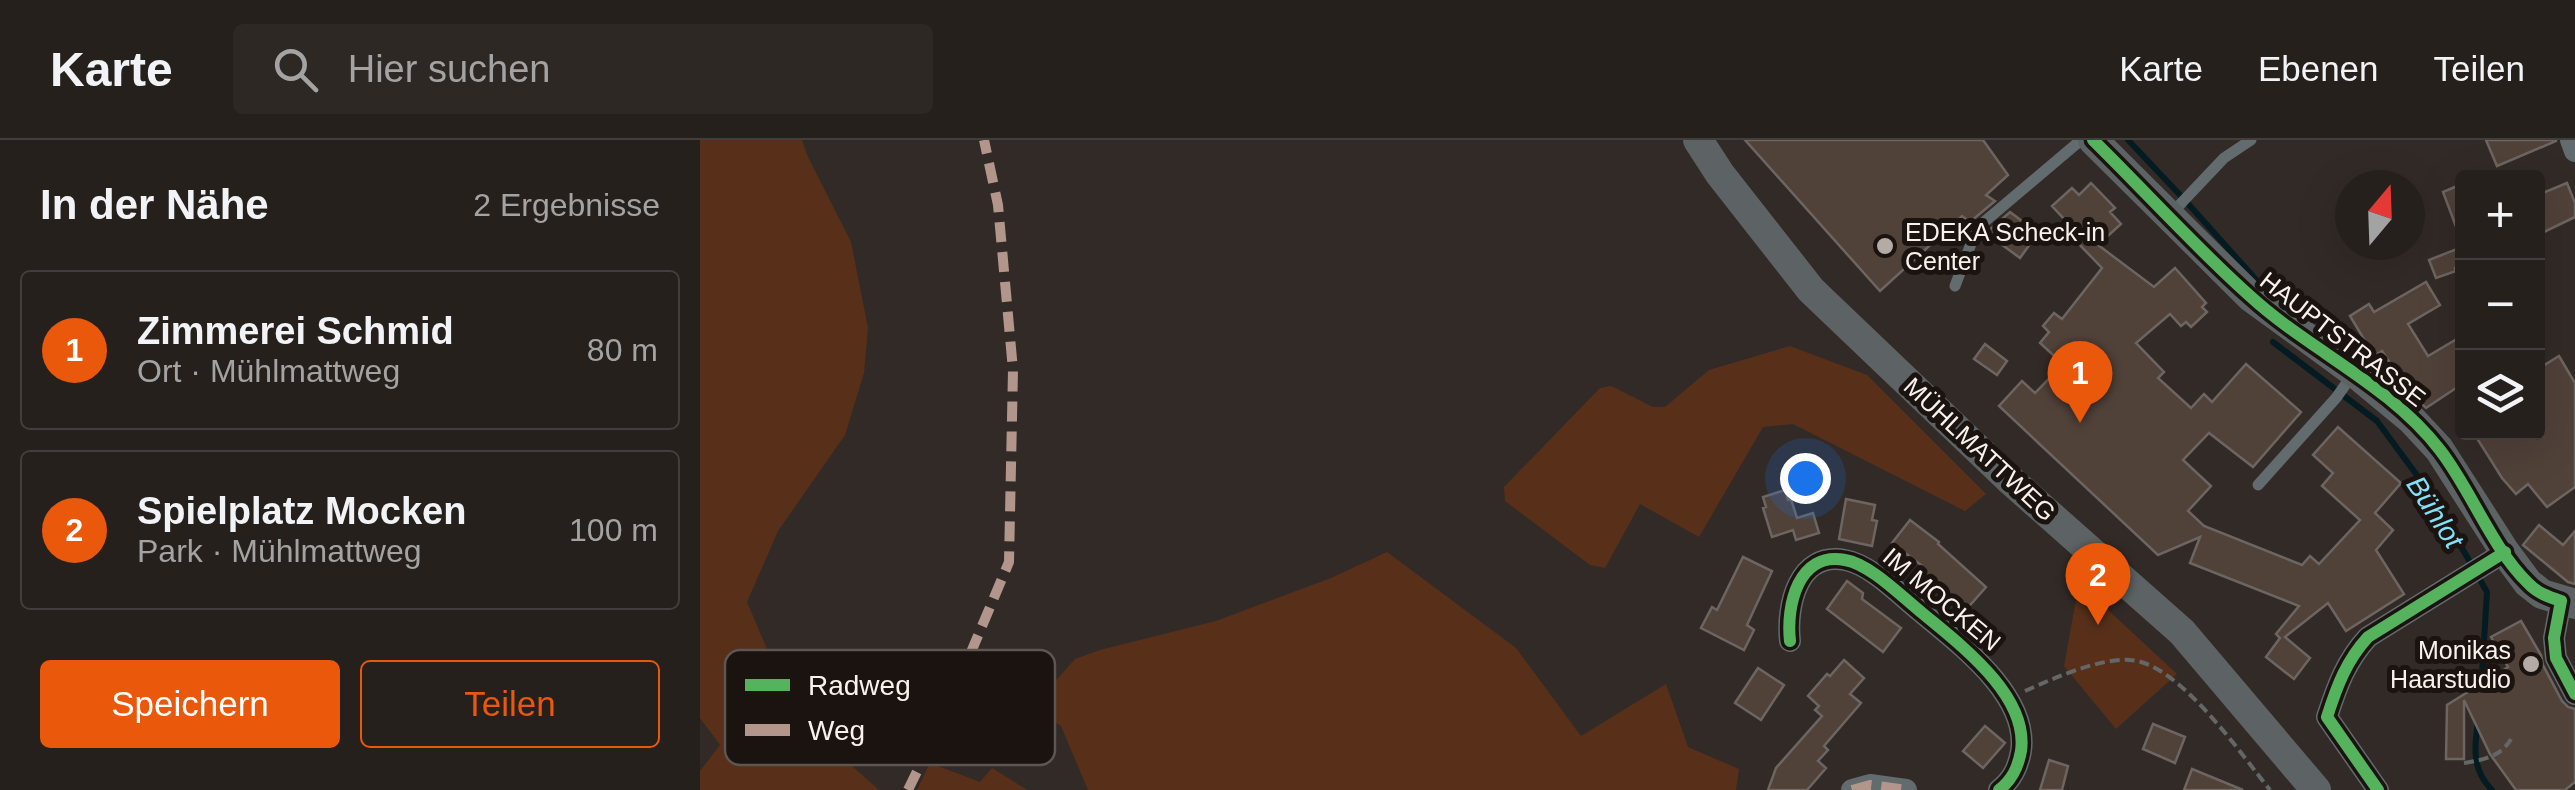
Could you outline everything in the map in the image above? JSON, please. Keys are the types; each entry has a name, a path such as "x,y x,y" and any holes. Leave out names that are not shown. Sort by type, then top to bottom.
{"main road":[{"name":"MÜHLMATTWEG","path":"1698,140 1720,174 1812,290 2010,480 2182,632 2316,790"},
{"name":"HAUPTSTRASSE","path":"2093,140 2173,211 2251,298 2344,386 2412,420 2439,449 2497,556 2542,594 2568,603"}],"street":[{"path":"2571,140 2575,151"},
{"path":"2378,790 2327,716 2339,679 2368,637 2497,556"},
{"name":"IM MOCKEN","path":"1790,641 1792,596 1805,571 1822,560 1842,559 1857,564 1887,584 1969,652 2008,700 2020,722 2022,740 2015,772 1999,790"},
{"name":"HAUPTSTRASSE","path":"2568,603 2554,638 2556,658 2575,694"},
{"path":"1852,790 1870,785 1906,790"}],"lane":[{"path":"1955,286 1977,228 2081,140"},
{"path":"2173,211 2224,158 2250,140"},
{"path":"2258,484 2344,386"}],"path":[{"path":"2008,700 2074,670 2128,660 2145,663 2166,674 2222,728 2270,790"},
{"path":"2464,763 2486,760 2506,748 2511,739"}],"shaded area":[{"path":"700,140 802,140 851,242 868,328 864,373 845,435 778,531 747,602 767,650 725,650 725,765 851,765 879,790 700,790 700,771 720,745 700,718"},
{"path":"1790,346 1867,375 1986,494 1965,511 1793,424 1763,427 1699,537 1640,504 1605,568 1590,565 1505,501 1504,487 1600,388 1611,386 1653,407 1665,407 1709,370"},
{"path":"1387,552 1516,648 1581,736 1666,684 1688,747 1739,769 1736,790 1088,790 1061,726 1055,722 1055,681 1075,659 1216,621 1331,578"},
{"path":"2079,583 2177,674 2116,729 2064,666"},
{"path":"929,765 935,765 980,782 992,768 1027,790 917,790"}],"building":[{"name":"EDEKA Scheck-in Center","path":"1745,140 1983,140 2008,175 1986,195 1995,201 1970,222 1962,216 1880,291"},
{"path":"2486,140 2556,140 2556,141 2497,166"},
{"path":"2091,183 2115,208 2110,212 2121,224 2098,245 2154,287 2175,268 2206,303 2202,307 2207,312 2191,327 2186,322 2181,326 2170,314 2136,343 2164,372 2158,378 2191,408 2204,394 2212,402 2246,364 2301,412 2253,467 2209,433 2183,460 2211,486 2188,511 2204,526 2302,565 2310,556 2319,564 2360,520 2322,486 2333,473 2313,455 2338,427 2401,483 2375,513 2393,530 2376,550 2404,594 2346,631 2328,603 2285,637 2310,658 2294,679 2266,657 2280,638 2276,634 2299,606 2190,563 2200,537 2158,555 1999,406 2022,381 2035,393 2063,364 2040,343 2049,332 2043,326 2054,313 2062,319 2102,268 2077,242 2082,238 2052,206 2072,188 2079,195"},
{"path":"2567,183 2575,203 2575,217 2545,232 2545,192"},
{"path":"2455,187 2455,224 2443,192"},
{"path":"2010,212 2038,233 2020,258 1986,233"},
{"path":"2455,250 2455,271 2436,278 2429,260"},
{"path":"2426,282 2440,305 2408,324 2428,356 2455,340 2455,389 2426,408 2411,394 2382,351 2374,356 2350,316 2369,304 2374,312"},
{"path":"1985,344 2007,361 1997,375 1974,359"},
{"path":"2559,356 2575,383 2575,487 2547,507 2528,484 2516,494 2478,440 2545,440 2545,365"},
{"path":"1785,490 1797,518 1813,513 1819,533 1796,540 1793,530 1772,537 1763,497"},
{"path":"1846,499 1875,505 1872,520 1877,521 1872,546 1839,539"},
{"path":"1910,520 1986,587 1964,612 1918,569 1921,565 1892,543"},
{"path":"2539,525 2563,545 2575,531 2575,584 2523,545"},
{"path":"1743,557 1772,571 1747,625 1754,630 1744,650 1701,628 1712,607 1717,610"},
{"path":"1847,581 1863,593 1862,599 1901,628 1883,652 1827,609"},
{"path":"2521,621 2562,701 2575,709 2575,782 2565,790 2516,790 2490,754 2464,700 2464,759 2446,759 2447,705 2508,667 2491,637"},
{"path":"1844,660 1864,678 1850,694 1861,703 1824,746 1828,750 1818,761 1826,768 1807,790 1768,790 1776,768 1822,716 1815,710 1819,706 1808,696"},
{"path":"1758,668 1784,685 1761,720 1735,703"},
{"path":"2153,724 2185,737 2175,763 2143,749"},
{"path":"1985,726 2005,743 1983,768 1963,751"},
{"path":"2049,760 2068,766 2062,790 2040,790"},
{"path":"2192,769 2243,790 2184,790"}],"waterway":[{"name":"Bühlot","path":"2128,140 2268,293"},
{"name":"Bühlot","path":"2273,342 2377,421 2422,482 2466,555 2487,592 2481,690"},
{"name":"Bühlot","path":"2478,722 2476,758 2481,775 2492,790"}],"marked path":[{"path":"972,650 1009,562 1013,370 998,205 984,140"},
{"path":"908,790 920,765"},
{"path":"1852,790 1870,785 1906,790"}],"cycle path":[{"path":"2093,140 2250,296 2420,427 2440,450 2515,569 2535,589 2561,601 2554,638 2556,658 2575,694"},
{"path":"2378,790 2327,717 2348,665 2368,637 2505,552"},
{"path":"1790,641 1793,598 1806,572 1816,564 1829,559 1845,560 1875,574 1971,655 2003,691 2014,710 2021,730 2021,751 2014,773 1999,790"}],"place":[{"name":"EDEKA Scheck-in Center","path":"1885,246"},
{"name":"Zimmerei Schmid","path":"2080,423"},
{"name":"Spielplatz Mocken","path":"2098,625"},
{"name":"Monikas Haarstudio","path":"2531,664"}]}
